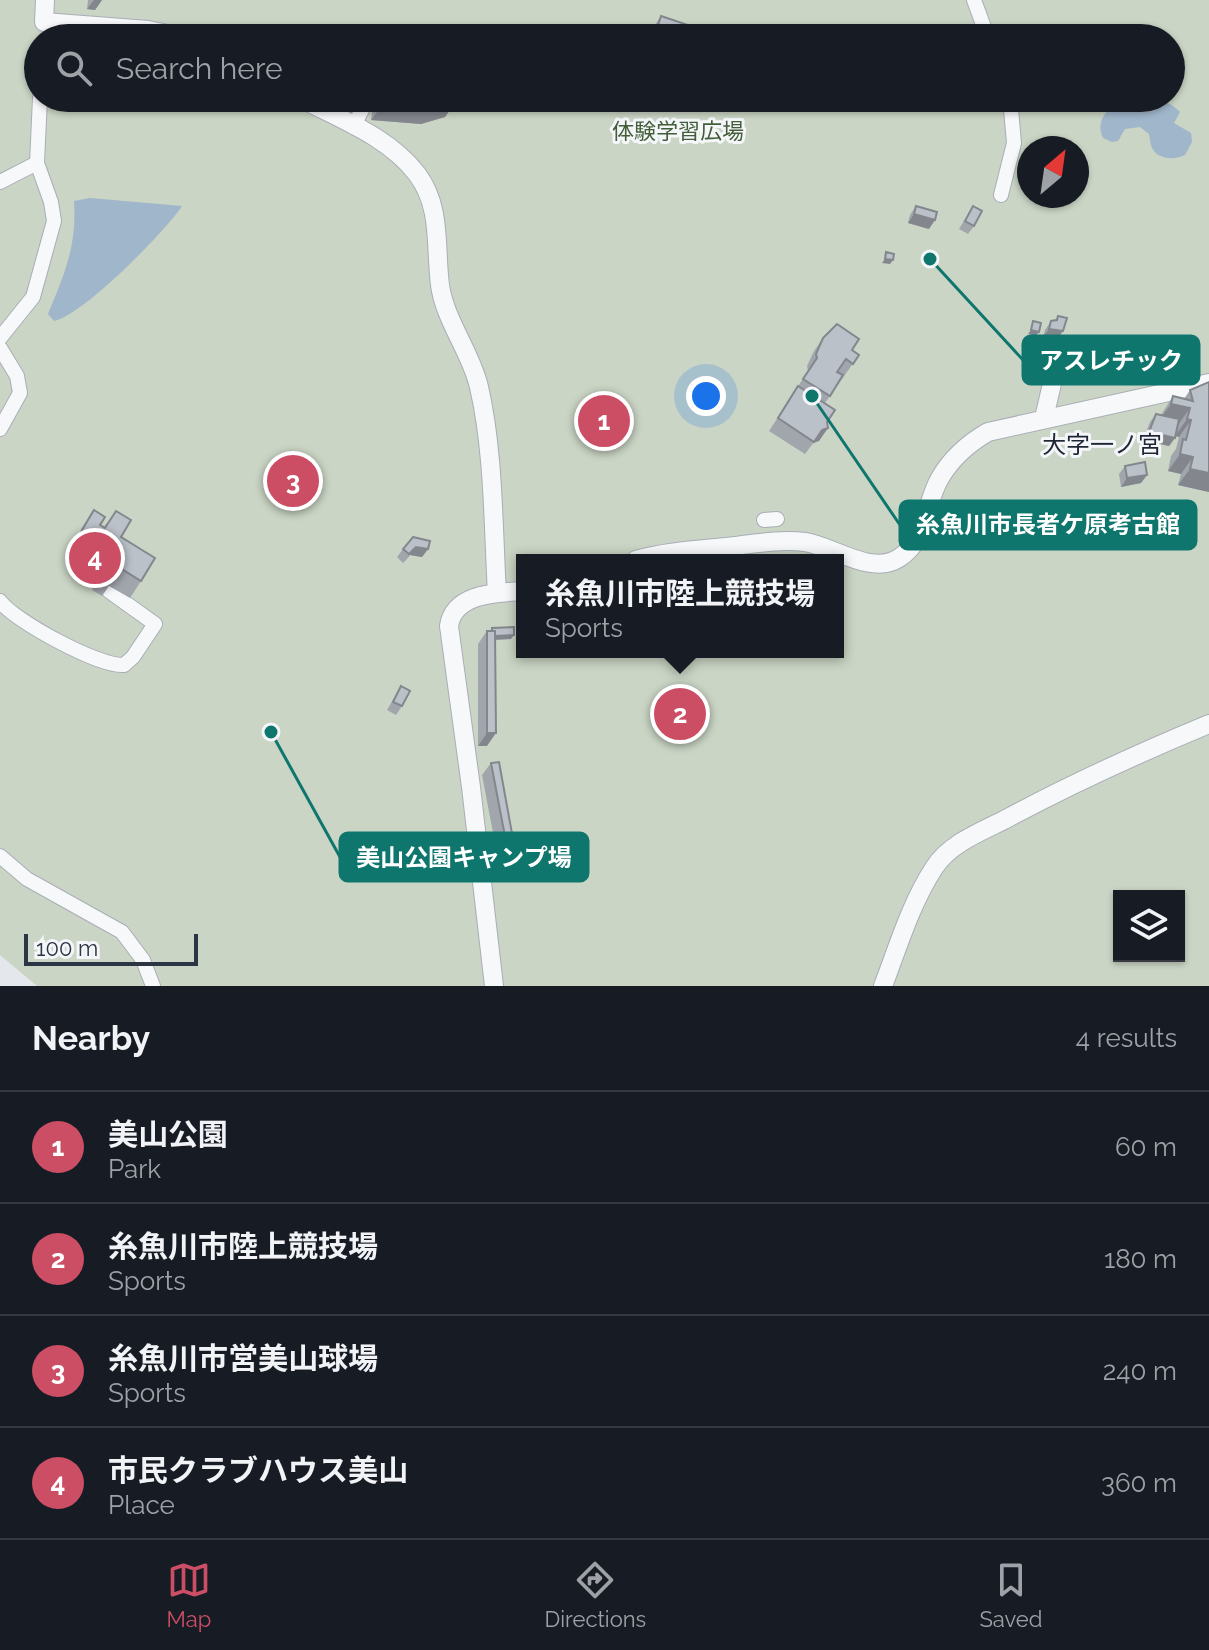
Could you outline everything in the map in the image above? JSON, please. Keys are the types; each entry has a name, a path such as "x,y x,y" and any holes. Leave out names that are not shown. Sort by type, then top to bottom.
{"street":[{"path":"43,24 45,0"},
{"path":"974,0 983,24"},
{"path":"0,338 33,297 54,221 51,202 37,163 39,112"},
{"path":"326,112 388,146 404,159 419,176 437,222 441,286 447,308 468,352 485,416 497,593"},
{"path":"353,127 361,112"},
{"path":"1001,195 1014,143 1011,112"},
{"path":"0,182 37,163"},
{"path":"1044,418 1061,345"},
{"path":"0,348 17,376 20,393 0,429"},
{"path":"669,554 783,541 809,543 873,563 897,559 922,531 940,478 972,442 1001,427 1209,383"},
{"path":"0,601 13,615 42,633 106,663 124,665 155,624 109,591"},
{"path":"494,986 449,626 460,605 475,598 516,591"},
{"path":"883,986 915,907 934,867 945,855 965,840 1124,759 1209,724"},
{"path":"0,856 27,879 122,932 143,960 153,986"}],"green space":[{"name":"体験学習広場","path":"0,0 1209,0 1209,986 37,986 0,955"}],"water":[{"path":"1180,112 1174,123 1191,133 1192,142 1185,155 1172,158 1158,155 1152,148 1149,134 1140,127 1125,129 1118,141 1112,142 1103,138 1101,131 1105,114"},
{"path":"90,198 182,206 141,252 102,289 67,316 54,321 48,314 72,245 74,201"}],"building":[{"path":"661,16 685,24 658,24"},
{"path":"916,206 937,212 935,220 914,214"},
{"path":"973,206 982,211 974,226 965,221"},
{"path":"886,252 894,254 893,260 885,259"},
{"path":"1058,316 1067,318 1063,331 1049,329 1051,321 1057,320"},
{"path":"1033,321 1041,323 1039,332 1031,330"},
{"path":"837,324 859,339 852,350 859,355 853,364 846,359 837,372 843,375 830,396 803,379 817,358 823,338"},
{"path":"1209,382 1209,473 1190,469 1193,457 1180,454 1191,420 1187,419 1190,408 1171,404 1173,396 1193,401 1190,390"},
{"path":"798,386 835,410 827,422 828,428 822,430 814,442 778,418"},
{"path":"1156,414 1179,419 1175,438 1149,432"},
{"path":"1145,462 1147,475 1127,478 1125,466"},
{"path":"94,510 105,517 100,525 105,528 116,511 131,520 121,537 155,558 141,581 120,568 114,579 104,573 110,563 102,558 98,565 79,553 90,535 82,530"},
{"path":"413,537 430,541 428,549 416,547 409,554 403,549"},
{"path":"514,627 514,635 495,636 495,631 492,631 492,628"},
{"path":"487,631 495,631 496,733 487,733"},
{"path":"401,686 410,691 402,706 393,702"},
{"path":"499,762 515,850 508,852 491,763"},
{"path":"512,854 557,859 556,867 511,862"}],"place":[{"name":"アスレチック","path":"930,259"},
{"name":"糸魚川市長者ケ原考古館","path":"812,396"},
{"name":"美山公園","path":"604,421"},
{"name":"糸魚川市営美山球場","path":"293,481"},
{"name":"市民クラブハウス美山","path":"95,558"},
{"name":"糸魚川市陸上競技場","path":"680,714"},
{"name":"美山公園キャンプ場","path":"271,732"}],"district":[{"name":"大字一ノ宮","path":"1102,444"}]}
